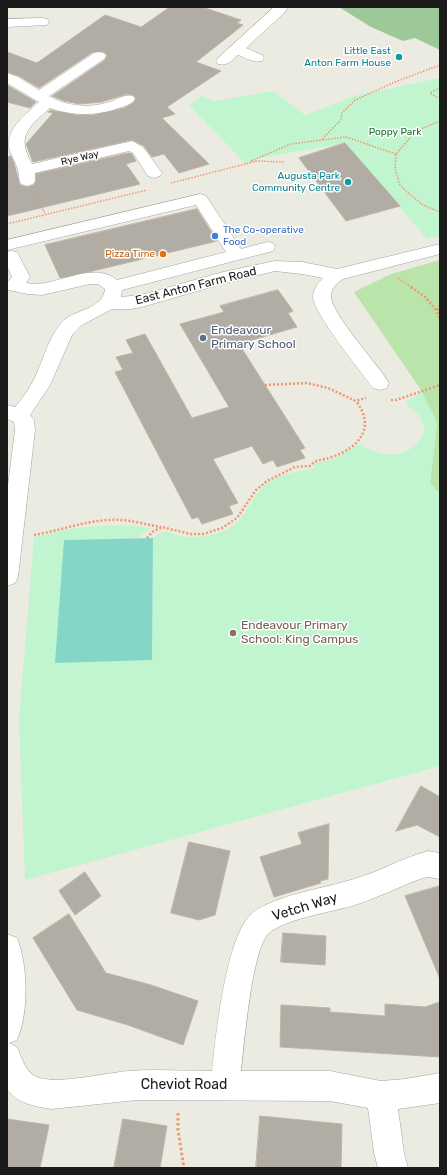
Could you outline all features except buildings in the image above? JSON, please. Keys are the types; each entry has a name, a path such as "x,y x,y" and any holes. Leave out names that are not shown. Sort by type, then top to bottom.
{"street":[{"path":"223,61 281,7"},
{"path":"7,23 42,22"},
{"path":"237,49 257,58"},
{"name":"Rye Way","path":"99,56 44,99 20,130 12,152 27,176 132,146 138,150 154,173"},
{"path":"7,77 28,88 44,99 68,108 98,110 119,104 128,99"},
{"path":"9,289 21,277 9,250 36,239 200,199 237,256"},
{"path":"9,289 42,289 84,278 91,278 108,282 111,295 267,247"},
{"name":"East Anton Farm Road","path":"13,413 28,406 39,388 70,324 111,295 131,303 223,278 275,266 302,268 337,275 440,249"},
{"path":"337,275 329,281 323,290 322,296 324,303 344,334 380,382"},
{"path":"7,576 9,549 25,430 24,420 13,413"},
{"name":"Vetch Way","path":"225,1085 230,1034 243,964 256,926 269,917 355,892 420,866 428,864 440,866"},
{"path":"7,948 12,993 7,1030"},
{"name":"Cheviot Road","path":"9,1072 21,1084 41,1095 68,1094 118,1086 178,1084 330,1086 382,1096 440,1088"},
{"path":"382,1096 389,1153 393,1168"}],"path":[{"path":"322,139 341,120 342,113 355,100 395,82 440,65"},
{"path":"440,88 430,93 436,97 440,97"},
{"path":"440,121 416,131 396,154 395,170 400,185 412,197 423,205 440,212"},
{"path":"246,164 291,144 346,137 396,154"},
{"path":"7,224 46,215"},
{"path":"382,264 389,272 425,297 437,310 440,320"},
{"path":"437,310 440,305"},
{"path":"9,549 66,527 103,521 121,520 162,527 190,534 204,534 234,522 256,490 272,477 295,468 310,466 316,460 332,458 357,443 361,438 366,423 363,411 356,401 318,385 298,383 265,385"},
{"path":"390,400 396,400 440,385"},
{"path":"356,401 367,398"},
{"path":"147,538 152,532 162,527"},
{"path":"178,1084 178,1130 184,1168"}],"green space":[{"path":"339,7 440,7 440,50 415,38 403,41 371,27"},
{"name":"Poppy Park","path":"440,78 440,236 427,239 345,143 260,158 246,164 189,105 201,96 216,101 273,91 305,115 354,96"},
{"path":"440,260 440,494 430,483 437,423 419,387 354,292 391,274"},
{"name":"Endeavour Primary School: King Campus","path":"422,392 437,423 430,483 440,494 440,766 25,880 19,719 34,537 66,530 91,527 120,526 151,528 137,538 64,540 152,660 153,538 164,532 189,537 206,536 230,528 241,518 258,492 269,482 286,474 312,469 316,463 335,459 360,443 368,449 381,454 390,455 404,452 416,443 425,429 419,415 408,406 406,401"}],"shaded area":[{"path":"153,538 152,660 55,663 64,540"}],"place":[{"name":"Little East Anton Farm House","path":"399,57"},
{"name":"Augusta Park Community Centre","path":"348,182"},
{"name":"The Co-operative Food","path":"215,236"},
{"name":"Pizza Time","path":"163,254"},
{"name":"Endeavour Primary School","path":"203,338"},
{"name":"Endeavour Primary School: King Campus","path":"233,633"}]}
